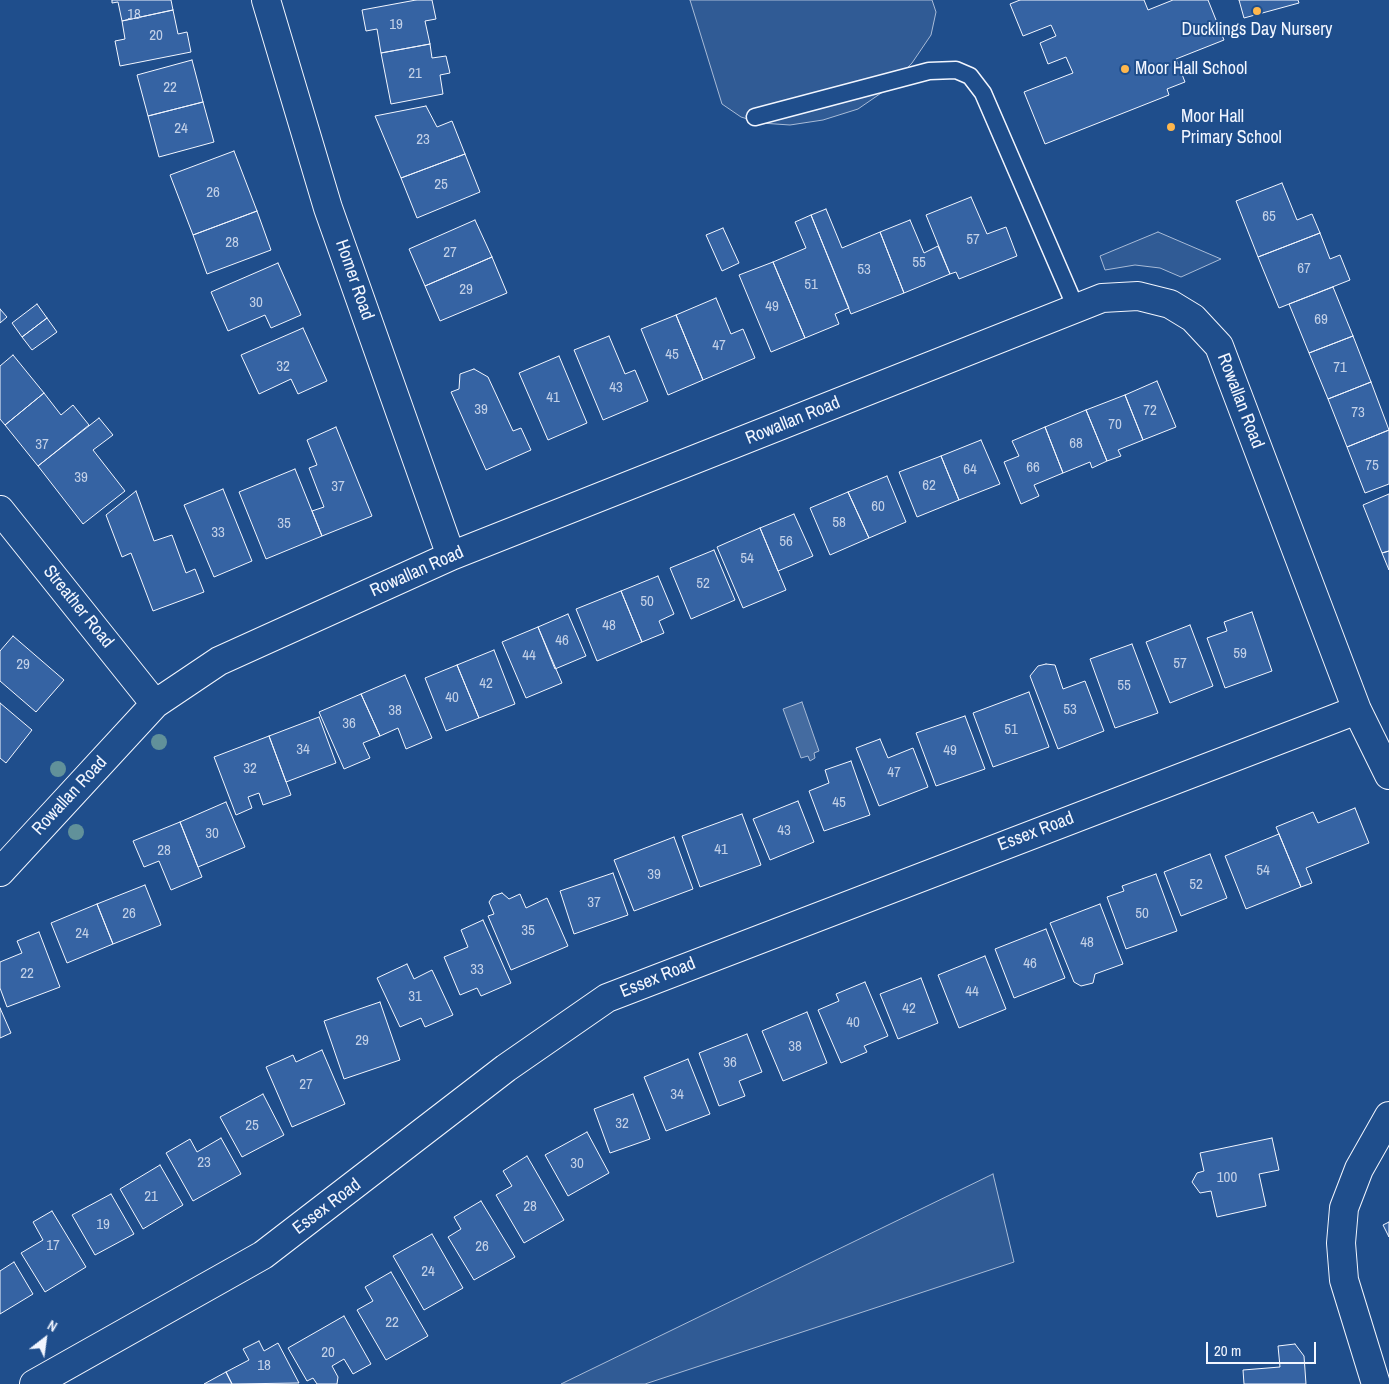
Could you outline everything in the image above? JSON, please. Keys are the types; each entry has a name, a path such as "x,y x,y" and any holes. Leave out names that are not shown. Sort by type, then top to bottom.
{"street":[{"name":"Homer Road","path":"266,0 328,208 451,556"},
{"name":"Rowallan Road","path":"0,872 155,704 219,661 451,556 1102,298 1138,296 1170,304 1193,318 1220,346 1357,710 1389,775"},
{"name":"Streather Road","path":"0,510 155,704"},
{"name":"Essex Road","path":"34,1384 263,1255 506,1068 607,998 1357,710"},
{"path":"1376,1384 1344,1280 1341,1243 1344,1208 1360,1169 1389,1116"}],"lane":[{"path":"755,117 929,71 956,70 970,76 983,93 1076,308"}],"shaded area":[{"path":"690,0 932,0 936,12 931,35 912,63 887,89 858,109 823,120 790,125 761,123 741,117 722,104"},
{"path":"1158,232 1221,259 1181,277 1160,268 1135,265 1105,270 1100,256"},
{"path":"802,702 819,751 814,753 815,758 810,761 808,756 801,758 783,709"},
{"path":"993,1174 1014,1262 645,1384 561,1384"}],"building":[{"path":"112,0 171,0 173,10 122,21 118,2 112,3"},
{"path":"416,0 432,0 436,19 425,21 430,44 381,53 377,29 366,31 362,10"},
{"name":"Moor Hall School","path":"1020,0 1144,0 1148,10 1173,0 1208,0 1224,40 1176,59 1185,82 1167,89 1169,95 1045,144 1024,92 1073,73 1066,57 1048,64 1040,43 1056,36 1051,25 1023,36 1010,4"},
{"name":"Ducklings Day Nursery","path":"1239,0 1298,0 1299,3 1244,18"},
{"path":"173,10 178,34 187,32 191,52 120,66 115,41 125,39 122,21"},
{"path":"430,44 432,58 446,56 450,73 440,75 443,94 391,104 381,53"},
{"path":"192,60 203,102 148,116 137,75"},
{"path":"203,102 214,142 159,157 148,116"},
{"path":"426,106 437,127 452,121 465,154 401,178 375,116"},
{"path":"234,151 257,211 193,235 170,175"},
{"path":"465,154 480,192 417,218 401,178"},
{"path":"1282,183 1297,220 1312,214 1320,233 1258,257 1236,201"},
{"path":"971,197 987,234 1006,227 1017,256 959,279 956,272 950,274 926,215"},
{"path":"826,209 842,248 880,232 904,293 851,314 811,215"},
{"path":"257,211 271,250 207,274 193,235"},
{"path":"811,215 849,308 835,314 839,324 805,338 773,262 806,248 795,222"},
{"path":"475,220 492,257 425,286 409,249"},
{"path":"910,220 924,253 938,246 950,274 904,293 880,232"},
{"path":"723,228 739,263 722,271 706,235"},
{"path":"1320,233 1330,259 1340,255 1350,280 1279,308 1258,257"},
{"path":"492,257 507,293 440,321 425,286"},
{"path":"773,262 805,338 771,352 739,275"},
{"path":"278,263 301,315 271,328 265,315 228,331 211,292"},
{"path":"1333,287 1353,336 1309,353 1289,304"},
{"path":"716,298 731,334 743,329 755,358 703,380 676,315"},
{"path":"37,304 47,318 22,337 12,323"},
{"path":"0,309 7,317 0,323"},
{"path":"676,315 703,380 668,395 641,329"},
{"path":"47,318 57,332 32,350 22,337"},
{"path":"303,328 327,381 298,394 291,379 259,394 241,355"},
{"path":"609,336 625,374 635,370 648,401 603,420 574,350"},
{"path":"1353,336 1371,382 1328,399 1309,353"},
{"path":"13,355 44,393 5,425 0,419 0,366"},
{"path":"559,356 587,423 548,440 519,373"},
{"path":"474,369 488,377 513,431 521,428 531,450 486,470 451,392 459,389 460,374"},
{"path":"1157,381 1176,427 1143,440 1125,395"},
{"path":"1371,382 1389,430 1347,447 1328,399"},
{"path":"44,393 61,415 73,405 89,425 38,466 5,425"},
{"path":"1125,395 1143,440 1118,450 1121,456 1107,461 1086,410"},
{"path":"1086,410 1107,461 1092,468 1090,462 1063,473 1045,427"},
{"path":"99,418 113,435 93,450 125,491 83,524 38,466"},
{"path":"336,427 372,516 322,536 312,511 324,507 309,468 317,465 307,440"},
{"path":"1045,427 1063,473 1034,485 1039,496 1021,504 1004,462 1019,456 1012,441"},
{"path":"1389,430 1389,484 1365,493 1347,447"},
{"path":"981,440 1000,484 959,500 941,456"},
{"path":"941,456 959,500 917,517 899,472"},
{"path":"295,469 322,536 266,559 239,492"},
{"path":"887,476 906,522 869,538 848,492"},
{"path":"223,489 252,561 214,577 184,505"},
{"path":"136,491 154,541 172,535 186,573 195,569 204,592 153,611 131,553 122,557 106,515"},
{"path":"848,492 869,538 830,555 810,508"},
{"path":"1389,494 1389,551 1382,553 1363,505"},
{"path":"794,514 813,556 778,571 760,528"},
{"path":"760,528 786,590 743,608 717,547"},
{"path":"714,550 735,600 691,619 670,568"},
{"path":"1389,551 1389,570 1382,553"},
{"path":"658,576 674,614 659,621 664,633 642,642 621,591"},
{"path":"621,591 642,642 597,661 576,609"},
{"path":"1252,612 1272,671 1225,688 1207,638 1227,631 1224,622"},
{"path":"568,614 586,656 555,669 538,627"},
{"path":"1190,625 1213,686 1170,703 1146,642"},
{"path":"538,627 562,683 526,698 502,642"},
{"path":"13,636 64,680 36,712 0,681 0,651"},
{"path":"1132,644 1158,713 1115,728 1090,659"},
{"path":"494,650 515,704 479,718 457,665"},
{"path":"1046,664 1055,665 1063,689 1085,681 1104,731 1058,749 1030,676 1038,666"},
{"path":"457,665 479,718 446,731 425,678"},
{"path":"405,675 432,738 406,749 398,728 380,736 361,694"},
{"path":"1029,692 1049,747 993,767 973,713"},
{"path":"361,694 380,736 363,743 370,758 344,769 319,712"},
{"path":"0,703 32,730 6,763 0,758"},
{"path":"965,716 985,769 936,786 916,733"},
{"path":"319,717 336,763 286,782 269,736"},
{"path":"269,736 291,795 263,805 259,793 248,797 252,808 236,815 214,757"},
{"path":"880,739 888,758 913,748 928,787 879,806 856,748"},
{"path":"851,761 870,815 824,831 809,791 829,783 825,770"},
{"path":"798,801 814,842 770,860 753,819"},
{"path":"226,802 245,847 198,867 180,822"},
{"path":"1355,808 1369,843 1306,868 1312,883 1301,887 1276,827 1313,812 1318,823"},
{"path":"742,814 761,865 700,887 682,836"},
{"path":"180,822 202,877 171,890 159,861 144,867 133,841"},
{"path":"1279,834 1301,887 1246,909 1225,856"},
{"path":"674,837 693,889 634,911 614,860"},
{"path":"1210,854 1227,898 1181,916 1164,872"},
{"path":"613,873 628,915 574,934 560,891"},
{"path":"1156,874 1177,931 1126,949 1107,897 1124,891 1122,886"},
{"path":"145,885 161,925 113,944 97,904"},
{"path":"502,893 509,899 520,894 526,908 547,898 568,946 511,970 488,916 494,914 489,902 493,896"},
{"path":"97,904 113,944 67,963 51,923"},
{"path":"1100,904 1123,964 1095,974 1093,983 1081,986 1074,982 1050,923"},
{"path":"483,920 511,983 481,996 477,988 460,995 444,957 468,947 461,930"},
{"path":"1046,929 1065,978 1014,998 995,949"},
{"path":"39,932 60,987 7,1007 0,988 0,962 22,953 17,941"},
{"path":"985,956 1006,1009 959,1028 938,975"},
{"path":"407,964 414,979 432,970 453,1015 425,1027 421,1018 400,1027 377,978"},
{"path":"921,978 938,1023 898,1039 880,994"},
{"path":"865,982 888,1036 864,1046 867,1052 841,1063 818,1010 839,1001 836,994"},
{"path":"380,1002 400,1060 344,1079 324,1021"},
{"path":"0,1008 11,1033 0,1038"},
{"path":"807,1012 827,1063 783,1081 762,1031"},
{"path":"747,1034 762,1072 739,1081 745,1096 719,1106 699,1053"},
{"path":"322,1050 345,1104 292,1127 266,1067 293,1055 296,1062"},
{"path":"688,1059 710,1114 666,1131 644,1077"},
{"path":"263,1094 284,1135 242,1157 220,1117"},
{"path":"633,1094 650,1139 610,1153 594,1109"},
{"path":"587,1132 609,1173 568,1196 545,1155"},
{"path":"221,1138 241,1174 193,1201 166,1153 190,1139 197,1152"},
{"path":"1272,1138 1279,1170 1259,1174 1266,1206 1217,1217 1211,1191 1200,1193 1192,1182 1197,1173 1204,1171 1200,1153"},
{"path":"527,1156 564,1220 524,1243 496,1195 512,1186 503,1171"},
{"path":"160,1165 183,1205 143,1229 120,1189"},
{"path":"111,1194 134,1234 95,1255 72,1215"},
{"path":"481,1201 515,1257 474,1280 448,1237 461,1229 454,1217"},
{"path":"52,1211 86,1267 45,1292 21,1253 43,1240 33,1222"},
{"path":"1389,1222 1389,1237 1383,1225"},
{"path":"432,1234 463,1288 424,1310 393,1256"},
{"path":"14,1262 33,1294 0,1314 0,1271"},
{"path":"391,1272 428,1336 386,1360 357,1310 373,1301 365,1287"},
{"path":"344,1316 371,1364 353,1374 344,1359 332,1366 338,1377 337,1384 317,1384 313,1378 307,1381 288,1348"},
{"path":"259,1341 264,1351 278,1343 299,1383 232,1384 226,1372 249,1360 243,1349"},
{"path":"1295,1344 1304,1356 1306,1384 1244,1384 1243,1370 1280,1367 1278,1346"},
{"path":"226,1372 232,1384 204,1384"}],"place":[{"name":"Ducklings Day Nursery","path":"1257,11"},
{"name":"Moor Hall School","path":"1125,69"},
{"name":"Moor Hall Primary School","path":"1171,127"}]}
